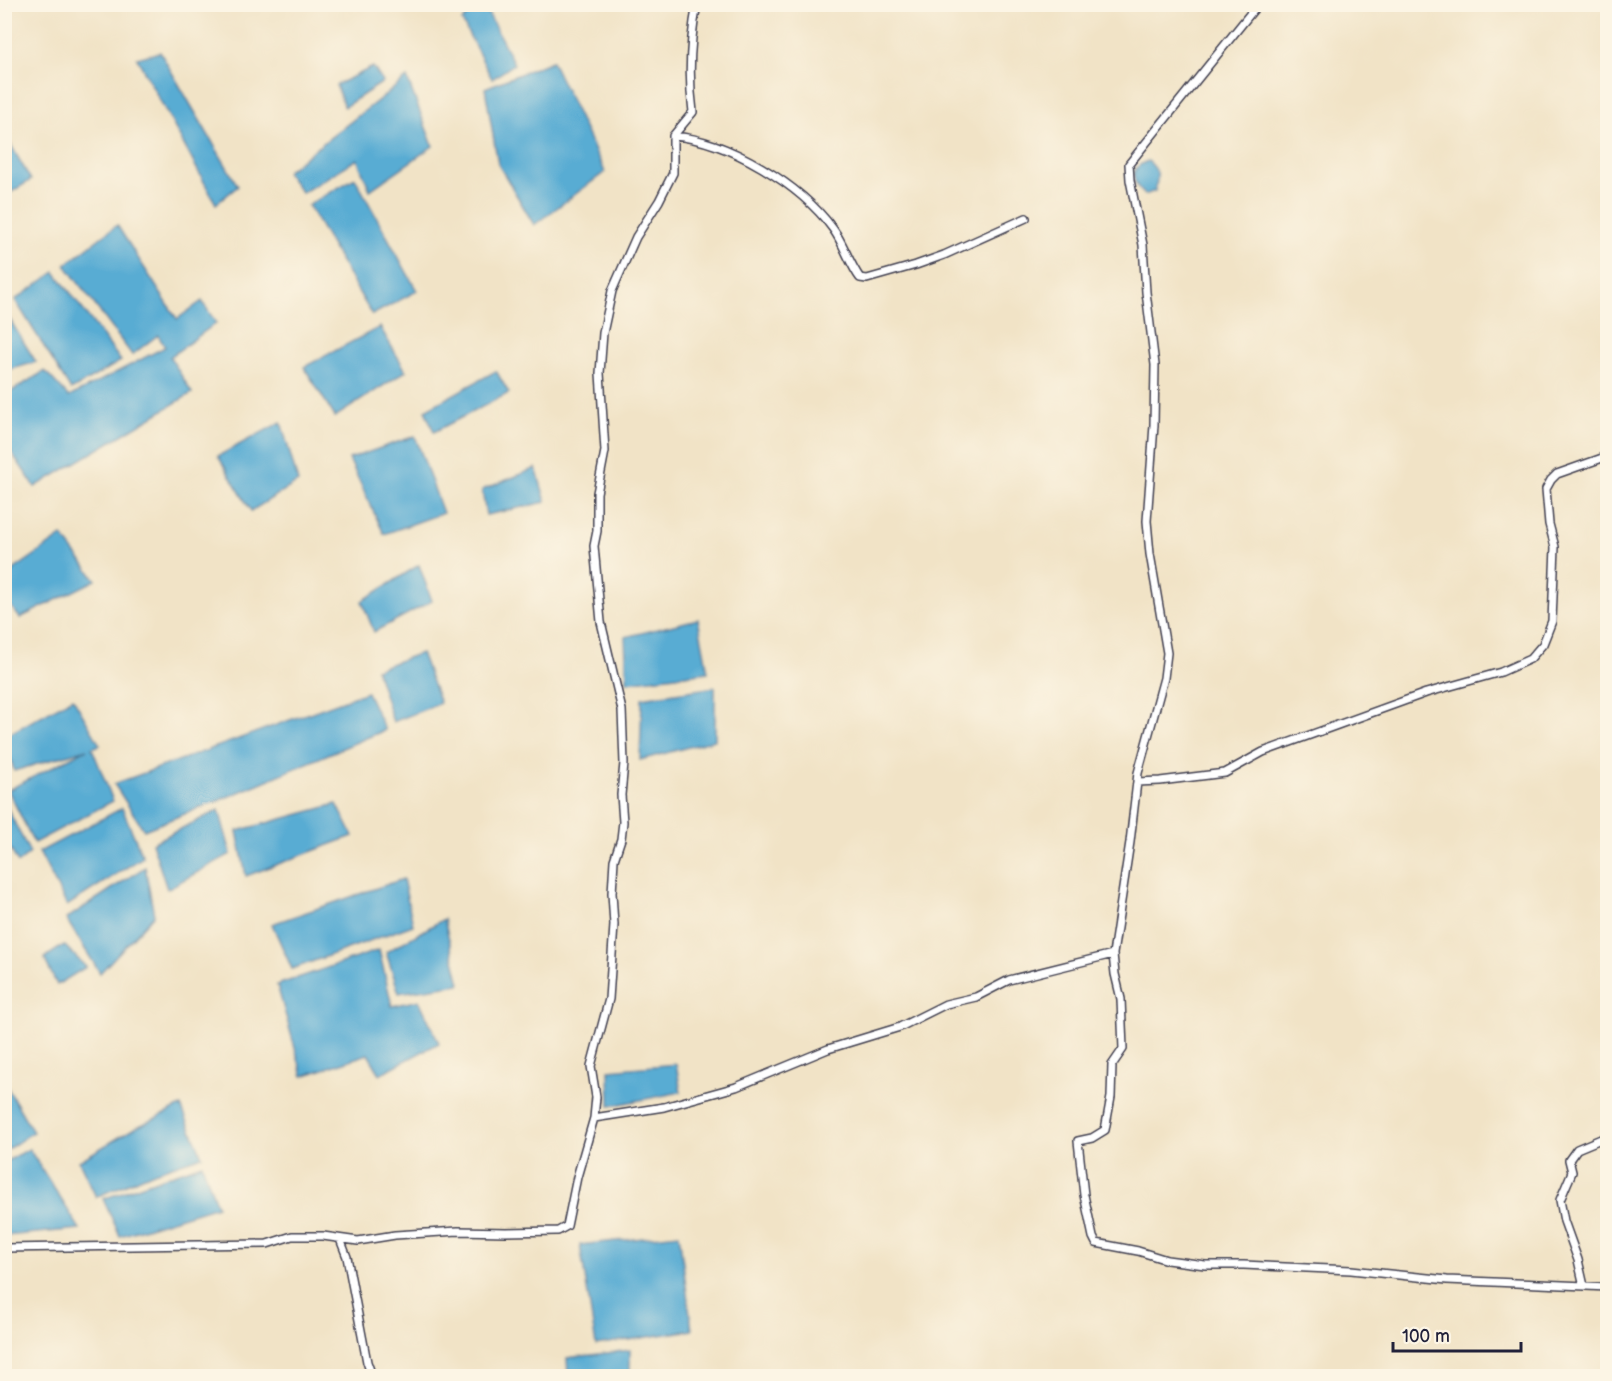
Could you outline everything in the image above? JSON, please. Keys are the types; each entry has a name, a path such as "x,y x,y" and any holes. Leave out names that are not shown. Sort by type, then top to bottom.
{"street":[{"path":"4,1248 267,1244 292,1236 322,1236 358,1241 395,1235 458,1231 558,1231 567,1226 577,1177 594,1118 596,1097 591,1066 609,999 614,925 612,893 614,860 621,839 623,822 622,710 601,622 594,546 597,531 597,494 605,451 601,363 603,333 612,291 636,237 659,201 673,173 673,136 693,112 690,68 692,31 697,4"},
{"path":"1258,4 1130,164 1130,180 1143,245 1155,365 1155,417 1147,521 1150,554 1167,653 1164,678 1137,782 1113,954 1121,999 1123,1048 1112,1065 1111,1097 1105,1130 1092,1138 1078,1142 1089,1221 1096,1243 1138,1251 1167,1260 1205,1265 1351,1270 1447,1280 1608,1287"},
{"path":"673,136 701,140 753,162 793,189 835,231 860,278 867,279 916,265 1026,218"},
{"path":"1137,782 1225,773 1263,752 1426,693 1501,672 1530,658 1543,644 1552,621 1555,547 1549,524 1546,489 1557,474 1608,456"},
{"path":"594,1118 664,1107 736,1086 828,1049 900,1027 946,1004 976,997 1009,980 1113,954"},
{"path":"1584,1286 1560,1200 1572,1172 1569,1160 1577,1149 1608,1136"},
{"path":"340,1239 347,1257 367,1362 372,1377"}],"water":[{"path":"477,5 484,5 514,64 492,79 462,21"},
{"path":"160,52 238,186 216,204 137,58"},
{"path":"552,61 605,172 534,225 498,164 485,88"},
{"path":"373,67 383,82 344,107 336,85"},
{"path":"407,78 433,146 370,190 357,159 302,193 286,172"},
{"path":"9,142 31,180 5,196 5,145"},
{"path":"1148,161 1155,168 1157,178 1155,191 1145,195 1137,185 1134,176 1137,167"},
{"path":"355,178 417,291 372,315 308,205"},
{"path":"117,225 177,319 202,301 216,323 170,357 192,393 35,487 5,443 5,395 45,371 69,397 165,347 158,335 132,355 65,265"},
{"path":"55,272 121,361 71,390 15,300"},
{"path":"4,313 36,362 5,371"},
{"path":"380,327 406,371 335,417 304,367"},
{"path":"496,371 509,393 434,432 425,410"},
{"path":"281,422 298,482 251,511 218,456"},
{"path":"415,436 443,513 384,534 349,459"},
{"path":"536,468 546,502 486,515 482,490"},
{"path":"62,536 96,580 20,618 5,599 5,576"},
{"path":"419,565 432,601 374,632 362,601"},
{"path":"698,619 708,672 627,682 625,637"},
{"path":"421,653 440,703 393,722 376,669"},
{"path":"715,687 715,740 640,760 642,698"},
{"path":"367,692 385,730 144,830 114,784"},
{"path":"73,698 100,745 92,748 113,801 34,843 8,790 87,749 14,771 5,736"},
{"path":"4,802 30,853 18,863 5,839"},
{"path":"337,804 353,836 246,876 237,831"},
{"path":"122,808 143,857 67,906 39,852"},
{"path":"219,810 231,854 167,889 152,843"},
{"path":"145,867 154,915 100,973 66,919"},
{"path":"403,879 413,925 292,969 272,924"},
{"path":"444,919 460,984 399,993 386,952"},
{"path":"64,945 86,967 57,985 44,958"},
{"path":"379,950 392,1006 419,1000 439,1043 380,1074 368,1054 303,1076 277,985"},
{"path":"676,1064 681,1092 610,1106 609,1070"},
{"path":"4,1082 33,1132 5,1151 4,1151"},
{"path":"181,1106 202,1156 154,1172 96,1197 79,1161 133,1129"},
{"path":"29,1149 80,1229 5,1236 5,1162"},
{"path":"202,1164 217,1206 120,1236 103,1199"},
{"path":"679,1234 692,1330 596,1345 580,1245"},
{"path":"630,1350 630,1376 568,1376 567,1358"}]}
